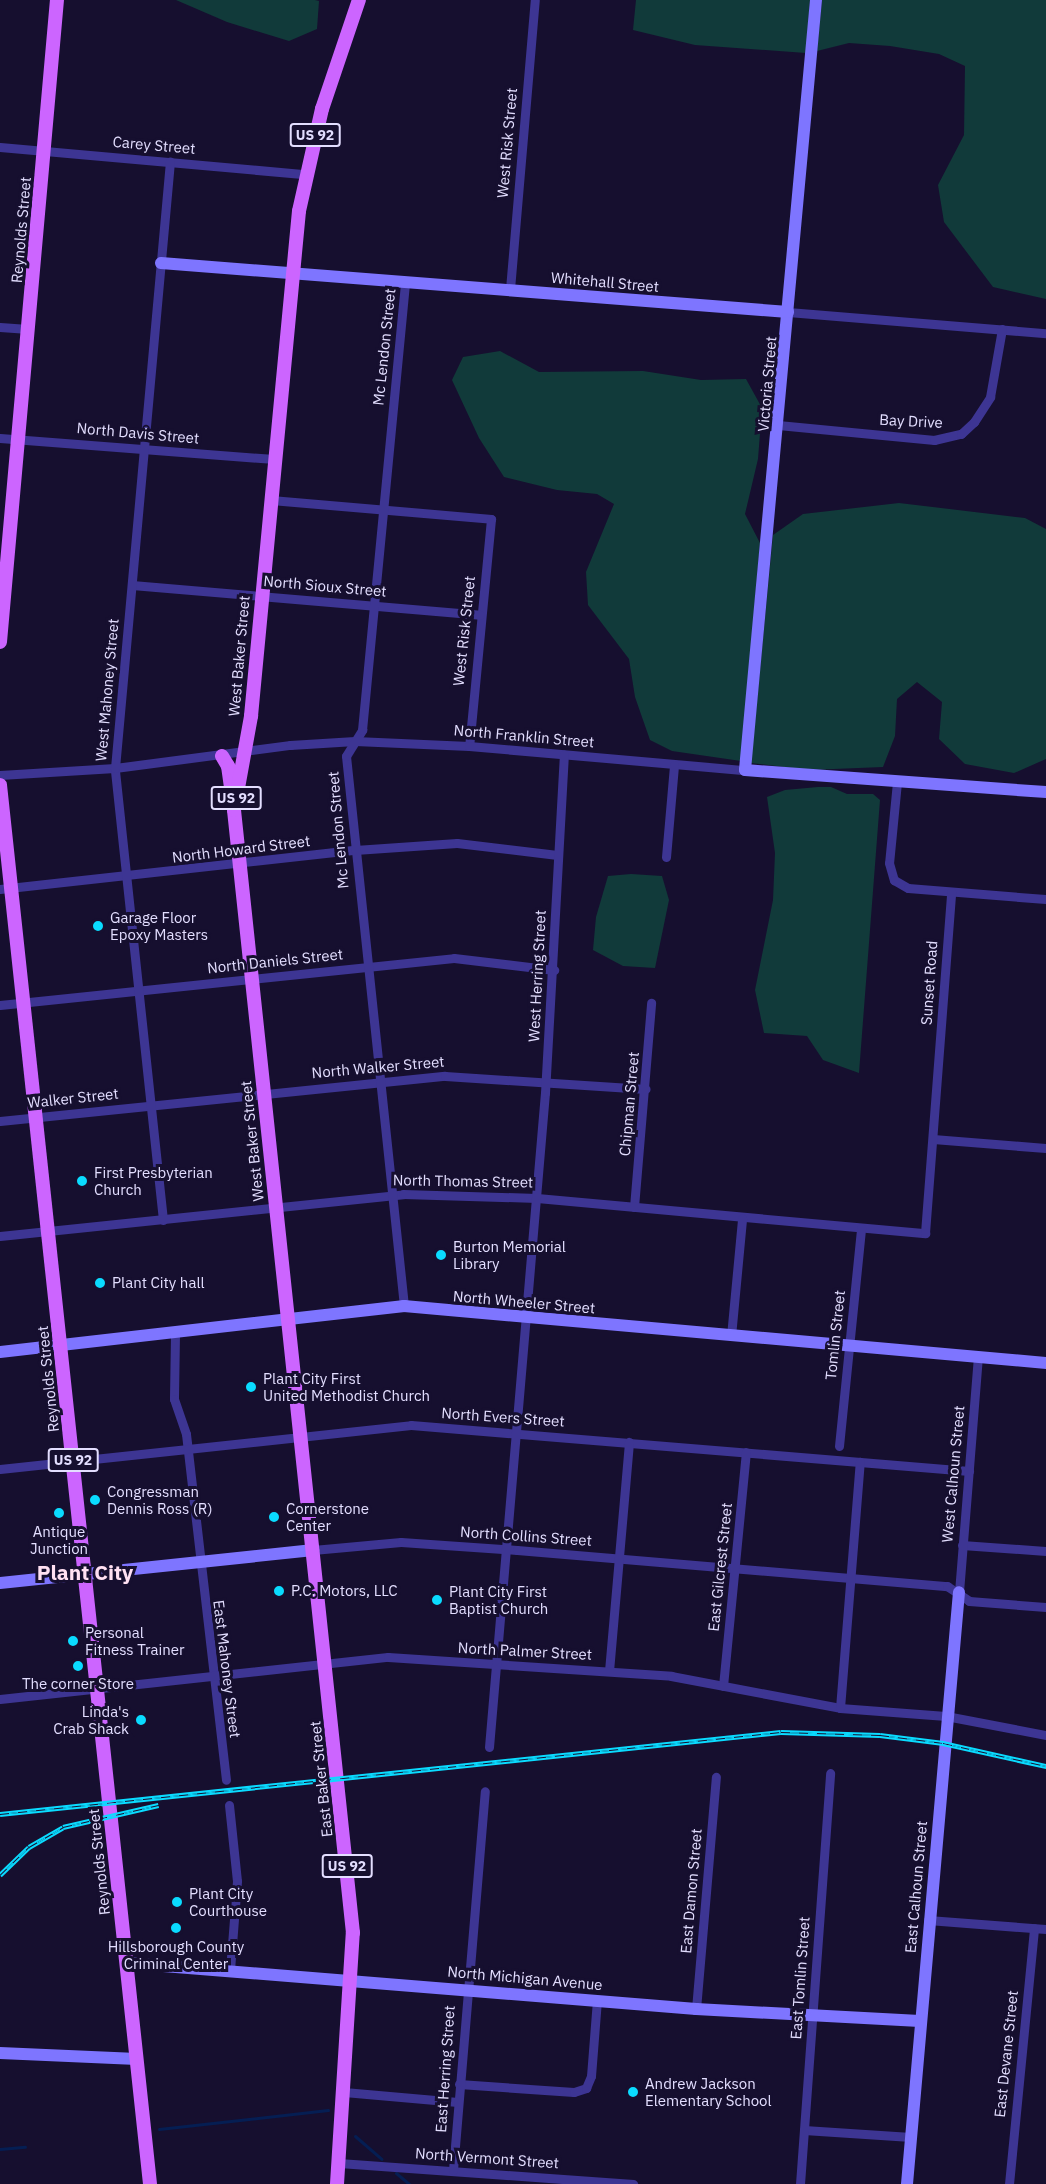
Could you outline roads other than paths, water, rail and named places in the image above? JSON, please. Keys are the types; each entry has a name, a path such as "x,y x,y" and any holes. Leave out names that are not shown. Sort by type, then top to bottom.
{"main road":[{"name":"Reynolds Street","path":"0,642 57,0"},
{"name":"West Baker Street","path":"288,1321 234,810 251,716 291,274 305,174 322,109 359,0"},
{"name":"US 92","path":"222,756 228,766 234,810"},
{"name":"Reynolds Street","path":"0,785 5,888 21,1003 61,1346 150,2184"},
{"name":"US 92","path":"288,1321 313,1550"},
{"name":"East Baker Street","path":"313,1550 352,1914 352,1979 338,2184"}],"street":[{"name":"West Risk Street","path":"510,289 535,0"},
{"name":"Victoria Street","path":"745,770 816,0"},
{"name":"Carey Street","path":"0,147 305,174"},
{"name":"West Mahoney Street","path":"163,1220 115,768 170,161"},
{"name":"Whitehall Street","path":"161,263 1046,333"},
{"name":"Mc Lendon Street","path":"404,1306 346,756 362,730 405,283"},
{"path":"0,327 28,329"},
{"name":"Bay Drive","path":"778,425 934,440 961,434 974,422 990,397 1002,328"},
{"name":"North Davis Street","path":"0,438 274,459"},
{"path":"270,500 383,508"},
{"name":"West Risk Street","path":"383,508 491,519 468,746"},
{"name":"North Sioux Street","path":"132,585 480,615"},
{"name":"North Franklin Street","path":"0,775 115,768 243,754 290,745 355,741 468,746 674,765 1046,792"},
{"name":"West Herring Street","path":"527,1318 554,970 557,855 564,755"},
{"path":"666,857 674,765"},
{"path":"897,782 889,862 894,880 908,888 1046,899"},
{"name":"North Howard Street","path":"5,888 239,865 355,850 457,843 557,855"},
{"name":"Sunset Road","path":"925,1233 951,892"},
{"name":"North Daniels Street","path":"0,1005 454,958 554,970"},
{"name":"Chipman Street","path":"634,1207 646,1089 651,1003"},
{"name":"North Walker Street","path":"150,1105 380,1080 445,1076 646,1089"},
{"name":"Walker Street","path":"0,1121 150,1105"},
{"path":"933,1139 1046,1148"},
{"name":"North Thomas Street","path":"0,1236 393,1194 537,1198 742,1219 925,1233"},
{"path":"731,1336 742,1219"},
{"name":"Tomlin Street","path":"839,1446 861,1228"},
{"name":"North Wheeler Street","path":"0,1352 175,1334 404,1306 1046,1363"},
{"path":"489,1747 527,1318"},
{"path":"175,1334 174,1399 187,1447 199,1561"},
{"name":"West Calhoun Street","path":"959,1592 978,1358"},
{"name":"North Evers Street","path":"0,1469 300,1434 411,1425 969,1471"},
{"path":"609,1671 629,1442"},
{"name":"East Gilcrest Street","path":"723,1686 746,1452"},
{"path":"840,1708 860,1462"},
{"name":"North Collins Street","path":"0,1583 401,1542 947,1586 959,1592 969,1601 1046,1607"},
{"path":"962,1545 1046,1551"},
{"name":"East Mahoney Street","path":"199,1561 226,1780"},
{"name":"East Calhoun Street","path":"907,2184 928,1920 959,1592"},
{"name":"North Palmer Street","path":"0,1699 212,1674 388,1657 609,1671 723,1686 840,1708 946,1716 1046,1734"},
{"name":"East Tomlin Street","path":"800,2184 831,1773"},
{"name":"East Damon Street","path":"696,2008 716,1777"},
{"name":"East Herring Street","path":"453,2170 485,1791"},
{"path":"229,1804 237,1881 230,1969"},
{"path":"928,1920 1046,1929"},
{"name":"East Devane Street","path":"1009,2184 1034,1928"},
{"name":"North Michigan Avenue","path":"126,1963 230,1969 696,2008 920,2020"},
{"path":"459,2084 574,2092 585,2088 591,2076 597,2000"},
{"path":"0,2053 137,2059"},
{"path":"344,2092 458,2102"},
{"path":"804,2130 911,2137"},
{"name":"North Vermont Street","path":"339,2163 453,2170 568,2182 633,2184"}],"waterway":[{"path":"159,2129 328,2110"},
{"path":"355,2136 381,2159"},
{"path":"0,2149 25,2147"},
{"path":"396,2173 409,2184"}],"railway":[{"path":"0,1814 781,1732 880,1735 943,1743 1046,1766"},
{"path":"0,1875 29,1847 63,1827 158,1805"}],"place":[{"name":"Garage Floor Epoxy Masters","path":"98,926"},
{"name":"First Presbyterian Church","path":"82,1181"},
{"name":"Burton Memorial Library","path":"441,1255"},
{"name":"Plant City hall","path":"100,1283"},
{"name":"Plant City First United Methodist Church","path":"251,1387"},
{"name":"Congressman Dennis Ross (R)","path":"95,1500"},
{"name":"Antique Junction","path":"59,1513"},
{"name":"Cornerstone Center","path":"274,1517"},
{"name":"P.C. Motors, LLC","path":"279,1591"},
{"name":"Plant City First Baptist Church","path":"437,1600"},
{"name":"Personal Fitness Trainer","path":"73,1641"},
{"name":"The corner Store","path":"78,1666"},
{"name":"Linda's Crab Shack","path":"141,1720"},
{"name":"Plant City Courthouse","path":"177,1902"},
{"name":"Hillsborough County Criminal Center","path":"176,1928"},
{"name":"Andrew Jackson Elementary School","path":"633,2092"}],"district":[{"name":"Plant City","path":"85,1572"}]}
